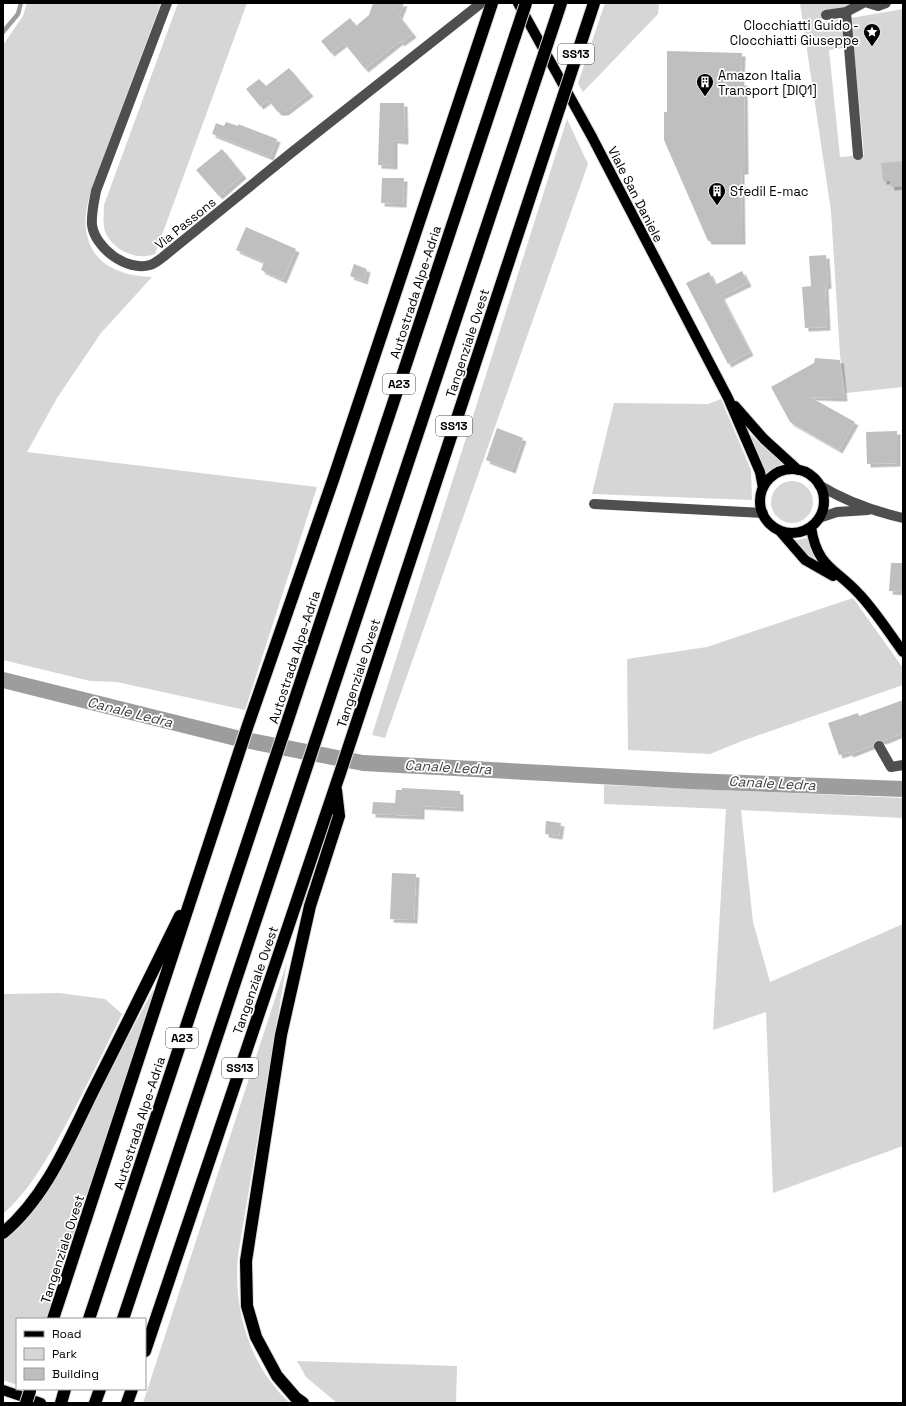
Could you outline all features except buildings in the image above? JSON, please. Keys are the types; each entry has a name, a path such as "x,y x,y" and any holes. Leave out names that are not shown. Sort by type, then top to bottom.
{"highway":[{"name":"Tangenziale Ovest","path":"53,1318 200,876 248,725 333,480 486,3"},
{"name":"Autostrada Alpe-Adria","path":"89,1318 526,3"},
{"name":"A23","path":"123,1318 309,764 561,3"},
{"name":"Tangenziale Ovest","path":"146,1348 336,786 594,3"},
{"path":"303,1403 296,1398 277,1376 256,1337 247,1306 246,1262 281,1035 310,906 339,816 336,786"},
{"path":"3,1232 13,1224 37,1196 66,1146 200,876"},
{"path":"26,1403 30,1390"},
{"path":"61,1402 65,1390"},
{"path":"95,1403 100,1390"},
{"path":"128,1403 132,1390"}],"main road":[{"name":"Viale San Daniele","path":"518,3 592,137 728,398 760,472 763,488 760,500 763,513"},
{"name":"Viale San Daniele","path":"728,398 764,439 798,470 812,476 819,484"},
{"path":"763,488 776,474 789,470 798,470"},
{"path":"779,530 797,533 811,527 819,518 824,504 824,496 819,484"},
{"path":"763,513 770,524 779,530 805,560 845,582"},
{"path":"811,527 815,546 822,560 864,600 903,652"},
{"path":"3,1390 41,1403"}],"street":[{"name":"Via Passons","path":"167,3 96,191 92,211 92,225 96,237 103,248 111,256 140,266 149,266 163,258 291,153 486,3"},
{"path":"826,15 846,12 863,3"},
{"path":"868,3 878,6 886,3"},
{"path":"846,12 858,155"},
{"name":"Viale San Daniele","path":"819,484 833,493 873,511 903,518"},
{"path":"594,504 763,513"},
{"name":"Viale San Daniele","path":"819,518 837,512 873,511"},
{"path":"879,746 891,767 903,765"}],"green space":[{"path":"27,3 161,3 91,190 86,220 86,230 89,242 94,252 101,260 119,271 152,277 101,333 57,398 27,452 317,487 245,710 117,682 90,681 3,660 3,45 23,16"},
{"path":"178,3 247,3 155,254 148,256 134,255 121,250 106,234 104,224 104,205"},
{"path":"605,3 659,3 658,14 583,92 578,83"},
{"path":"800,3 853,3 844,7 823,11 822,22 841,19 844,48 829,50 840,157 864,155 851,18 903,9 903,387 846,393 840,355 831,211"},
{"path":"567,119 588,164 385,738 372,735"},
{"path":"721,399 751,470 752,500 592,494 614,403 708,404"},
{"path":"749,433 784,465 774,468 766,474"},
{"path":"788,481 796,481 804,484 810,490 813,502 810,514 804,520 796,523 788,523 780,520 774,514 771,506 771,498 774,490 780,484"},
{"path":"810,537 813,553 822,564 810,558 793,541"},
{"path":"853,598 903,668 903,685 742,741 710,754 628,750 627,659 707,647"},
{"path":"604,785 903,798 903,818 741,810 753,922 770,982 903,924 903,1146 773,1193 766,1012 713,1030 726,809 604,804"},
{"path":"287,962 238,1255 237,1275 241,1316 254,1354 264,1372 290,1403 143,1403"},
{"path":"153,990 155,992 146,1023 46,1318 16,1318 16,1385 3,1380 3,1241 20,1226 44,1194"},
{"path":"59,993 105,999 122,1014 58,1140 22,1195 3,1214 3,994"},
{"path":"297,1361 457,1366 456,1403 337,1403 306,1377"}],"waterway":[{"path":"3,32 18,14 21,3"},
{"name":"Canale Ledra","path":"3,680 240,739 363,763 690,781 903,789"}],"place":[{"name":"Clocchiatti Guido - Clocchiatti Giuseppe","path":"872,47"},
{"name":"Amazon Italia Transport [DIQ1]","path":"705,97"},
{"name":"Sfedil E-mac","path":"717,206"}]}
